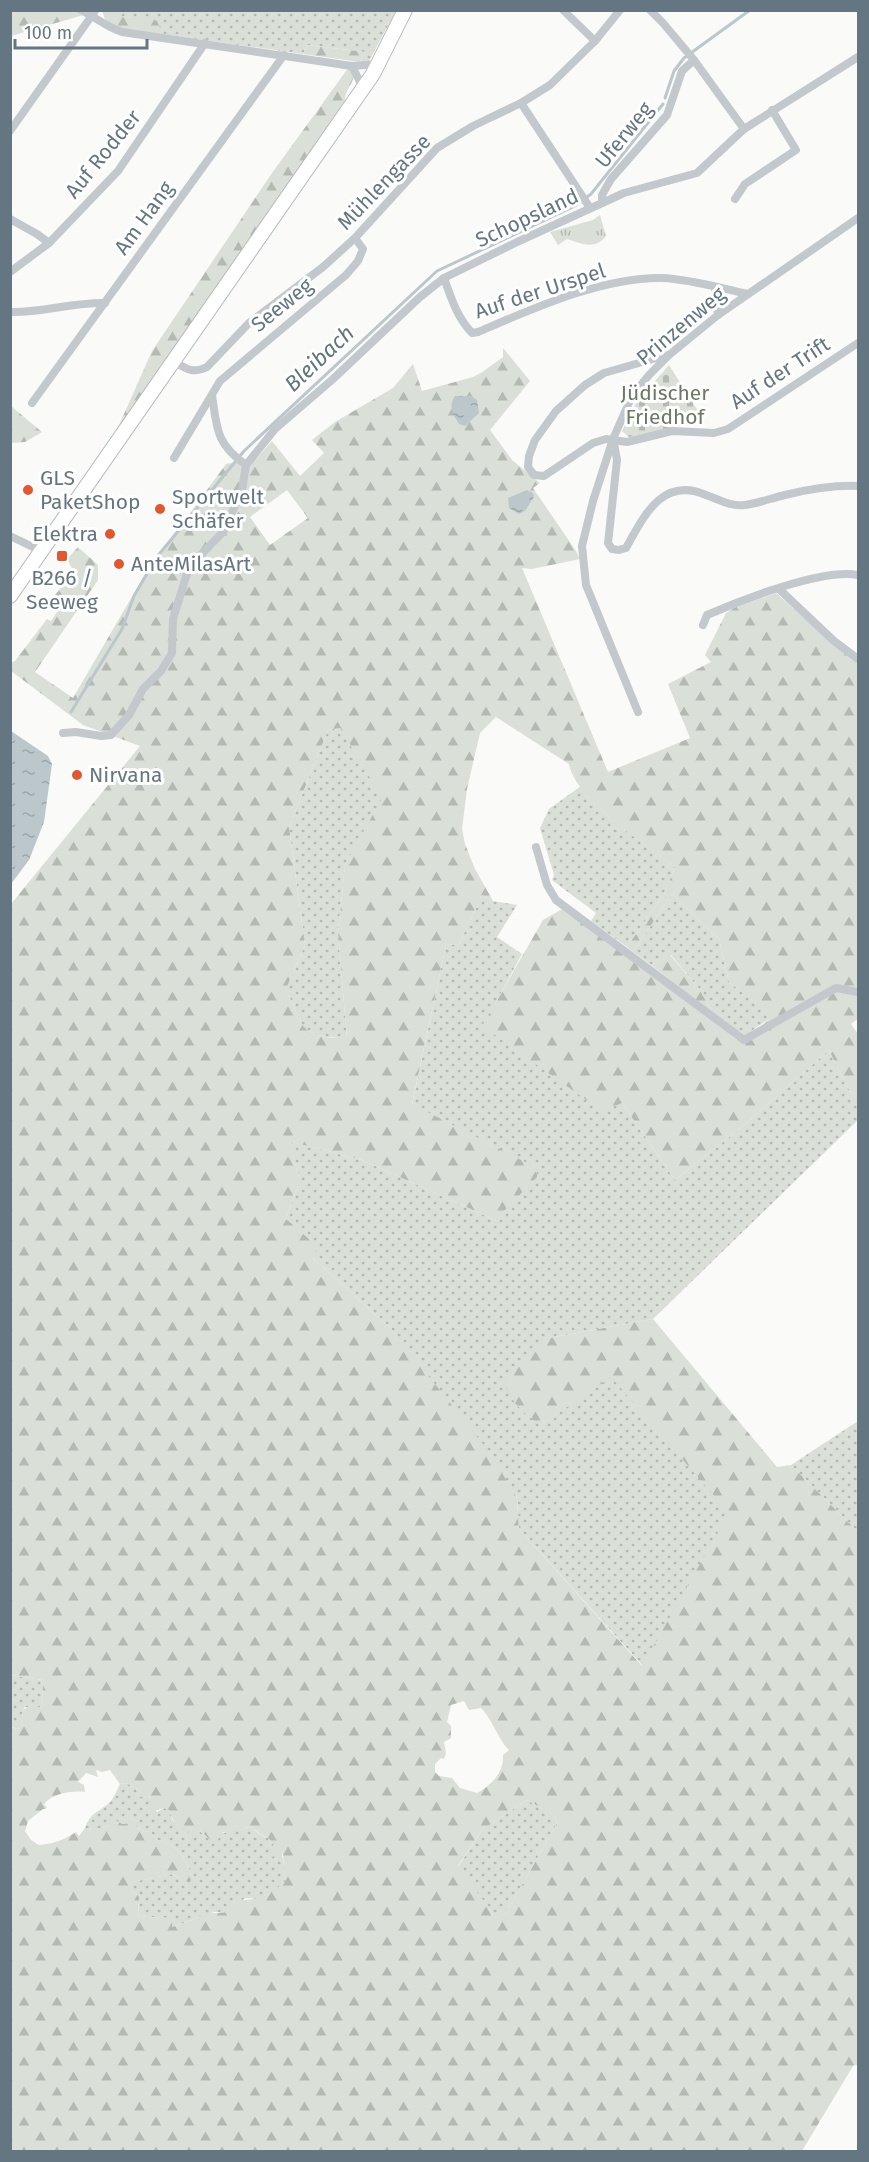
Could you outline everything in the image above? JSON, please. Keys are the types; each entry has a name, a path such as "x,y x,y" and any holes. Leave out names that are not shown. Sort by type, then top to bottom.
{"main road":[{"path":"10,596 175,362 363,88 378,64 405,10"}],"street":[{"path":"81,10 94,13 107,27 122,32 352,66 378,64"},
{"path":"563,10 595,41"},
{"name":"Mühlengasse","path":"175,362 190,371 207,367 249,323 323,267 356,237 437,148 496,114 521,103 561,77 620,10"},
{"path":"650,10 690,56 744,129"},
{"path":"10,131 94,13"},
{"name":"Auf Rodder","path":"10,272 49,243 118,171 205,43"},
{"name":"Am Hang","path":"32,402 284,55"},
{"name":"Uferweg","path":"602,203 602,195 611,179 667,115 682,71 690,56"},
{"name":"Schopsland","path":"240,461 333,380 420,297 444,278 517,242 586,201 602,203 624,193 697,172 744,129 858,57"},
{"path":"352,66 363,88"},
{"path":"521,103 586,201"},
{"path":"735,199 745,184 796,150 772,110"},
{"name":"Prinzenweg","path":"638,712 586,585 582,546 593,501 613,439 632,396 669,355 718,315 858,218"},
{"path":"10,219 49,243"},
{"name":"Seeweg","path":"174,458 220,381 346,275 363,249 356,237"},
{"name":"Auf der Urspel","path":"444,278 460,318 472,333 541,305 592,289 624,283 662,278 748,294"},
{"path":"715,288 718,315"},
{"path":"10,312 105,303"},
{"name":"Auf der Trift","path":"669,355 604,373 585,385 556,411 535,440 528,467 534,474 544,476 593,443 606,439 627,442 672,431 714,433 728,429 858,343"},
{"path":"63,733 111,735 129,715 143,689 160,671 172,653 173,619 178,596 189,567 223,532 242,490 240,461 222,444 212,395"},
{"path":"613,439 617,460 608,543 612,549 626,548 644,515 657,500 680,490 693,489 735,507 818,488 858,486"},
{"path":"10,536 41,551"},
{"path":"703,625 707,615 816,576 851,573 858,575"},
{"path":"779,589 858,659"},
{"path":"536,847 547,885 556,900 744,1040 836,988 858,992"}],"green space":[{"path":"11,11 90,11 87,14 11,36"},
{"path":"102,11 121,11 122,16 131,18 142,14 157,21 161,34 122,29 106,22"},
{"path":"121,11 396,11 369,61 360,62 365,52 307,45 303,54 161,34 131,18 121,16"},
{"path":"307,45 365,52 360,62 303,54"},
{"path":"349,67 354,75 345,101 116,432 152,351 272,173"},
{"path":"600,215 606,236 597,243 588,245 567,239 558,245 550,232 593,220"},
{"path":"503,348 530,381 490,430 512,460 540,483 533,488 580,559 532,569 522,568 608,772 690,738 668,684 711,662 705,655 726,613 734,608 776,593 858,663 858,1019 851,1024 858,1034 858,1101 847,1087 829,1050 743,1126 675,1180 622,1103 602,1111 482,1026 543,920 564,908 737,1040 761,1026 772,1016 729,982 719,939 672,894 633,952 627,947 664,894 675,867 630,834 598,806 574,778 569,764 496,717 480,733 467,789 462,829 475,869 493,901 482,895 459,944 446,945 412,1104 537,1168 537,1177 495,1220 362,1160 292,1142 292,1154 300,1180 286,1219 318,1247 313,1258 391,1329 490,1453 517,1498 519,1529 642,1666 729,1513 611,1377 542,1424 521,1409 508,1392 507,1377 549,1338 653,1319 777,1467 791,1465 858,1532 858,2064 853,2066 802,2151 11,2151 10,1727 18,1729 23,1710 33,1703 37,1708 42,1706 43,1680 10,1675 11,904 140,746 83,725 11,671 11,663 15,661 47,619 51,621 64,602 55,595 74,572 67,559 78,547 98,565 98,580 35,672 73,698 144,576 226,464 257,458 272,441 300,476 324,453 312,440 335,422 393,388 413,364 422,391 473,377 503,357","holes":["287,490 308,518 270,545 250,517","340,728 382,798 345,865 338,932 347,1038 325,1037 306,1029 285,991 305,945 289,827 328,730","464,1701 469,1710 481,1708 509,1750 503,1755 503,1761 496,1777 477,1793 460,1788 452,1778 439,1776 435,1772 435,1764 441,1758 444,1759 446,1753 444,1742 451,1738 451,1726 447,1722 451,1705","96,1770 102,1772 110,1770 120,1784 126,1783 136,1788 140,1797 149,1796 152,1812 164,1808 169,1810 176,1824 189,1830 188,1834 194,1836 200,1831 213,1842 221,1837 223,1832 230,1833 252,1826 274,1844 269,1850 271,1857 283,1854 285,1882 264,1896 235,1904 228,1912 202,1914 200,1917 172,1927 173,1918 138,1915 139,1897 127,1883 173,1874 189,1882 193,1878 184,1858 175,1848 157,1840 149,1831 145,1832 136,1827 130,1815 126,1824 114,1819 105,1827 85,1828 79,1836 76,1832 58,1841 39,1845 31,1840 25,1831 28,1821 46,1809 44,1805 51,1798 68,1792 85,1792 84,1785 78,1782 86,1773 98,1777","527,1800 554,1815 557,1823 503,1915 494,1915 458,1866 482,1830"]},
{"name":"Jüdischer Friedhof","path":"669,365 705,422 629,437 622,431 636,403"},
{"path":"11,406 42,432 25,442 11,443"},
{"path":"340,728 383,798 345,865 338,932 347,1038 325,1037 306,1029 285,991 305,945 289,827 328,730"},
{"path":"581,786 599,808 675,867 664,894 627,947 591,921 596,913 552,880 554,875 540,828 549,809"},
{"path":"672,894 719,939 729,982 773,1016 744,1036 715,1015 697,986 671,955 651,965 633,952"},
{"path":"482,895 493,901 517,905 497,937 522,954 483,1026 622,1103 675,1180 743,1126 829,1050 847,1087 858,1101 858,1120 653,1319 549,1338 542,1424 611,1376 730,1513 643,1666 519,1529 517,1498 391,1329 313,1258 286,1219 300,1180 292,1154 292,1142 362,1160 495,1220 536,1168 412,1105 446,945 459,944"},
{"path":"670,955 697,986 715,1015 651,965"},
{"path":"858,1421 858,1532 791,1465"},
{"path":"10,1675 43,1680 42,1706 25,1707 18,1729 11,1727"},
{"path":"126,1783 136,1788 138,1795 148,1796 157,1812 164,1808 169,1810 173,1821 190,1830 188,1834 200,1831 206,1837 252,1826 257,1832 274,1842 281,1851 285,1882 258,1899 245,1898 228,1912 214,1912 172,1927 173,1919 138,1915 139,1904 126,1883 173,1874 179,1879 193,1878 184,1858 175,1848 157,1840 149,1831 145,1832 136,1827 130,1816 126,1824 112,1824 101,1829 85,1828 92,1816 111,1801 120,1784"},
{"path":"527,1800 554,1815 557,1823 510,1906 503,1915 494,1915 458,1867 482,1830"}],"water":[{"path":"455,396 471,396 477,400 479,413 465,426 459,424 453,414 452,403"},
{"path":"527,490 533,493 534,497 525,511 519,514 509,508 508,498"},
{"path":"11,731 48,756 52,764 44,822 29,860 11,884"}],"waterway":[{"name":"Bleibach","path":"665,98 674,71 684,58 750,10"},
{"name":"Bleibach","path":"71,712 122,629 134,596 156,558 244,451 437,271 575,206 591,194 663,104"}],"place":[{"name":"GLS PaketShop","path":"28,490"},
{"name":"Sportwelt Schäfer","path":"160,509"},
{"name":"Elektra","path":"110,534"},
{"name":"B266 / Seeweg","path":"62,556"},
{"name":"AnteMilasArt","path":"119,564"},
{"name":"Nirvana","path":"77,775"}]}
